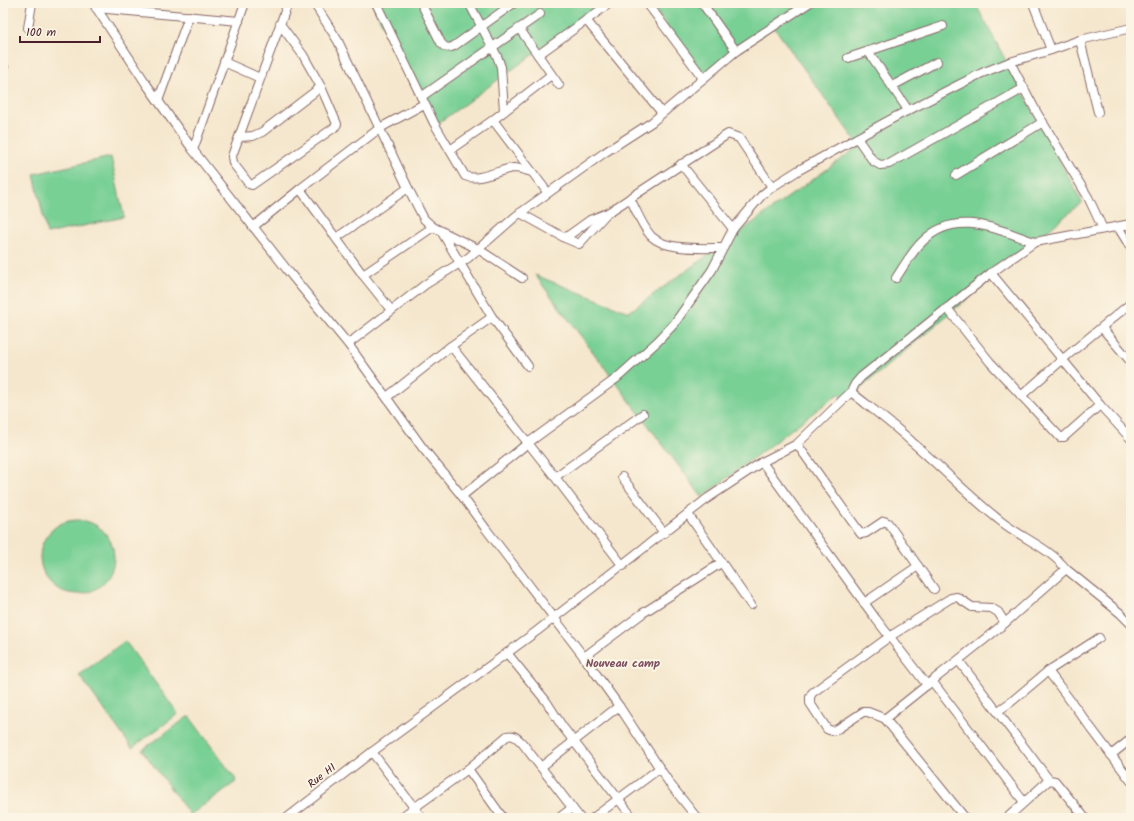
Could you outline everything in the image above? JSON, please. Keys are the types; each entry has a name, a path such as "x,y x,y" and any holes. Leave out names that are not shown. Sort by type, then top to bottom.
{"street":[{"path":"28,28 32,3"},
{"path":"193,150 245,3"},
{"path":"280,24 303,55 321,87 338,124 252,185 249,184 232,160 260,78 280,24 288,3"},
{"path":"314,3 338,41 408,188 424,218 437,229 478,249 522,278"},
{"path":"376,3 434,123 465,176 469,178 486,176 503,170 516,168 532,172"},
{"path":"420,3 441,43 445,47 449,48 482,27 510,4"},
{"path":"470,3 501,67 504,111"},
{"path":"538,55 610,3"},
{"path":"647,3 703,78"},
{"path":"702,3 736,51"},
{"path":"348,344 426,284 468,258 520,214 548,193 604,153 652,122 736,51 809,3"},
{"path":"1033,3 1051,50"},
{"path":"95,5 239,21"},
{"path":"95,5 158,101 193,150 288,271 348,344 422,447 462,496 584,657 619,706 670,784 697,818"},
{"path":"253,227 380,128 423,100 492,46 540,14"},
{"path":"158,101 189,16"},
{"path":"586,20 662,113"},
{"path":"848,58 944,26"},
{"path":"519,28 559,85"},
{"path":"462,496 528,444 617,378 658,341 674,324 712,270 733,229 762,195 772,187 908,110 982,73 1010,62 1080,40 1131,28"},
{"path":"1080,40 1098,112"},
{"path":"868,51 908,110"},
{"path":"224,62 260,78"},
{"path":"892,86 936,62"},
{"path":"1010,62 1042,122 1088,197 1103,229"},
{"path":"450,150 493,120 551,75"},
{"path":"240,137 253,136 262,132 321,87"},
{"path":"857,138 873,161 880,165 889,164 1024,88"},
{"path":"493,120 548,193"},
{"path":"956,175 1042,122"},
{"path":"565,238 590,220 606,214 728,134 739,138 772,187"},
{"path":"681,164 733,229"},
{"path":"336,238 408,188"},
{"path":"300,189 363,275 392,310"},
{"path":"630,198 644,226 650,235 656,240 664,244 696,248 723,248"},
{"path":"520,214 579,244 606,214"},
{"path":"896,278 923,240 939,229 949,225 977,224 989,226 1035,242 1131,224"},
{"path":"1118,227 1131,248"},
{"path":"437,229 460,262 492,317 528,366"},
{"path":"363,275 437,229"},
{"name":"Rue H1","path":"292,817 372,752 554,618 708,498 762,462 797,444 851,392 861,377 991,273 1035,242"},
{"path":"991,273 1100,405 1131,439"},
{"path":"1021,396 1131,303"},
{"path":"947,308 990,362 1060,437 1064,437 1100,405"},
{"path":"388,398 450,346 492,317"},
{"path":"1102,328 1131,362"},
{"path":"450,346 555,477 622,566"},
{"path":"851,392 911,440 997,519 1014,532 1052,555 1066,569 1120,613 1131,624"},
{"path":"555,477 643,414"},
{"path":"797,444 861,534 866,533 886,521 934,589"},
{"path":"762,462 889,636 929,683 1024,802"},
{"path":"622,477 664,533"},
{"path":"688,514 751,605"},
{"path":"584,657 643,613 722,563"},
{"path":"864,603 918,566"},
{"path":"886,719 929,683 960,661 1066,569"},
{"path":"961,817 886,719 868,712 862,712 836,730 832,731 827,729 810,703 810,697 889,636 951,598 957,597 972,607 990,608 998,612 1005,623"},
{"path":"998,711 1048,671 1100,638"},
{"path":"507,653 546,702 633,818"},
{"path":"960,661 1049,780 1055,781 1085,818"},
{"path":"1048,671 1131,781"},
{"path":"541,767 619,706"},
{"path":"400,818 468,769 507,736 511,735 519,740 580,818"},
{"path":"1111,755 1131,739"},
{"path":"372,752 422,818"},
{"path":"593,818 660,768"},
{"path":"468,769 503,818"},
{"path":"1007,818 1049,780"},
{"path":"560,818 572,808"}],"green space":[{"path":"372,3 604,3 433,127"},
{"path":"650,3 975,3 1082,202 849,398 838,394 702,497 535,275 629,312 859,146 774,27 703,77"},
{"path":"111,157 124,217 47,234 34,174"},
{"path":"77,520 91,523 103,531 111,543 114,557 111,571 103,583 91,591 77,594 63,591 51,583 43,571 40,557 43,543 51,531 63,523"},
{"path":"125,641 178,714 132,748 79,675"},
{"path":"189,716 237,781 190,815 142,750"}],"district":[{"name":"Nouveau camp","path":"623,663"}]}
